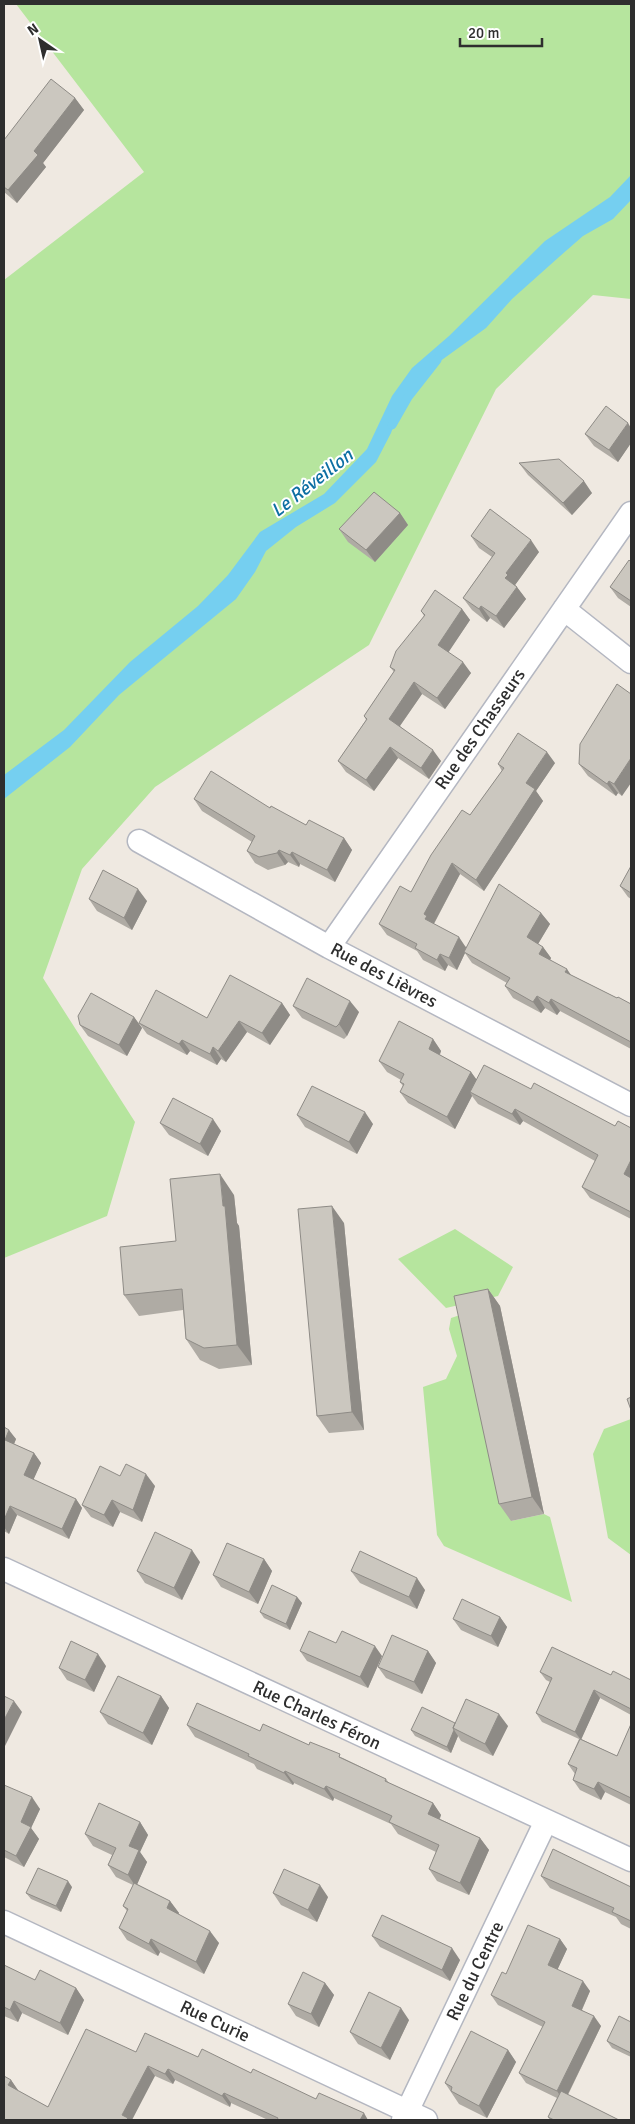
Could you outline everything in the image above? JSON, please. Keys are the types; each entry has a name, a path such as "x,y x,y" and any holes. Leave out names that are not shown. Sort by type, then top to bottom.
{"street":[{"name":"Rue des Chasseurs","path":"330,947 631,513"},
{"path":"564,609 631,662"},
{"name":"Rue des Lièvres","path":"139,841 330,947 631,1105"},
{"name":"Rue Charles Féron","path":"4,1569 631,1860"},
{"name":"Rue du Centre","path":"412,2117 546,1821"},
{"name":"Rue Curie","path":"4,1922 412,2117"}],"green space":[{"path":"16,4 631,4 631,299 593,295 496,389 369,645 155,787 82,869 43,978 135,1122 107,1216 4,1258 4,280 144,172"},
{"path":"455,1229 513,1267 498,1296 446,1308 398,1259"},
{"path":"466,1313 511,1521 544,1514 550,1517 572,1602 444,1546 437,1535 423,1387 446,1379 457,1356 449,1329 451,1318"},
{"path":"631,1419 631,1555 608,1538 593,1454 604,1429"}],"water":[{"path":"631,175 631,200 613,219 583,236 512,299 486,328 421,375 401,404 391,433 376,462 335,503 296,527 266,551 255,572 236,599 119,695 70,747 4,799 4,775 64,730 130,662 198,606 228,575 260,532 324,494 367,449 392,396 412,368 449,336 545,241 610,197"}],"building":[{"path":"51,79 75,98 34,151 38,155 8,190 4,187 4,140"},
{"path":"606,406 628,423 609,450 585,434"},
{"path":"559,459 584,481 563,503 519,463"},
{"path":"374,492 400,513 366,550 339,529"},
{"path":"490,509 531,540 506,573 508,575 505,578 517,587 496,616 481,606 479,609 463,598 495,553 471,536"},
{"path":"629,560 631,562 631,601 610,587"},
{"path":"435,590 462,609 438,645 463,662 437,698 414,682 389,719 433,750 421,768 390,747 366,780 338,761 367,719 364,716 395,670 390,667 396,651 425,615 421,611"},
{"path":"617,684 631,694 631,758 614,784 609,781 607,784 579,764 580,744"},
{"path":"518,733 547,752 526,783 535,789 476,880 452,863 424,914 427,916 425,919 459,937 449,958 440,954 437,960 415,948 417,944 379,924 400,886 411,892 431,855 462,810 470,815 504,768 498,764"},
{"path":"211,771 270,808 271,806 306,825 309,820 344,838 327,870 292,852 290,855 279,850 277,853 259,857 247,851 255,836 194,799"},
{"path":"631,866 631,893 620,886"},
{"path":"103,870 138,889 124,918 89,899"},
{"path":"499,884 541,913 527,937 543,947 539,954 567,969 565,972 631,1004 631,1042 551,999 549,1003 537,996 533,1002 505,986 510,978 464,952"},
{"path":"230,975 282,1003 262,1033 239,1021 218,1051 213,1047 210,1054 182,1040 179,1044 139,1023 156,990 207,1018"},
{"path":"307,978 350,1001 336,1027 293,1006"},
{"path":"91,993 134,1017 119,1045 80,1025 78,1016"},
{"path":"399,1021 433,1039 429,1049 471,1072 447,1117 400,1092 404,1084 400,1082 404,1074 379,1061"},
{"path":"484,1065 531,1089 534,1083 615,1126 618,1121 631,1128 631,1160 624,1174 631,1178 631,1212 582,1187 598,1155 515,1109 512,1114 470,1092"},
{"path":"312,1086 365,1112 349,1142 297,1115"},
{"path":"173,1098 213,1119 200,1144 160,1123"},
{"path":"220,1174 223,1206 225,1206 237,1345 204,1348 186,1339 182,1289 124,1295 120,1247 176,1241 170,1179"},
{"path":"332,1206 352,1412 317,1416 298,1209"},
{"path":"488,1289 532,1497 499,1504 454,1296"},
{"path":"631,1397 631,1410 627,1399"},
{"path":"4,1427 9,1430 5,1440 34,1453 24,1475 76,1499 62,1529 10,1506 4,1520"},
{"path":"126,1464 146,1474 133,1510 112,1500 104,1515 82,1505 100,1466 120,1476"},
{"path":"155,1532 192,1550 174,1588 137,1571"},
{"path":"227,1543 264,1559 249,1592 213,1575"},
{"path":"360,1551 417,1578 409,1597 351,1571"},
{"path":"272,1585 297,1597 286,1624 260,1612"},
{"path":"462,1599 500,1617 491,1636 453,1619"},
{"path":"309,1631 336,1643 342,1631 375,1646 360,1677 300,1651"},
{"path":"392,1635 428,1651 414,1682 378,1667"},
{"path":"71,1641 98,1654 85,1680 59,1668"},
{"path":"552,1647 611,1675 613,1671 631,1680 631,1709 594,1690 575,1732 536,1713 552,1678 540,1672"},
{"path":"118,1676 161,1696 143,1733 100,1712"},
{"path":"4,1696 14,1701 4,1720"},
{"path":"466,1699 499,1714 485,1744 453,1728"},
{"path":"197,1703 260,1731 263,1724 309,1745 310,1742 340,1754 339,1757 433,1803 428,1814 480,1838 460,1883 429,1869 439,1845 389,1822 392,1816 326,1786 324,1789 285,1771 284,1773 248,1756 249,1754 187,1725"},
{"path":"422,1707 455,1723 447,1747 411,1730"},
{"path":"631,1724 631,1798 598,1782 594,1789 573,1780 577,1768 568,1764 580,1739 617,1756"},
{"path":"4,1785 32,1797 21,1822 31,1827 16,1856 4,1850"},
{"path":"99,1803 140,1822 129,1846 139,1850 128,1875 108,1865 116,1848 85,1834"},
{"path":"553,1849 631,1887 631,1921 612,1912 614,1908 541,1876"},
{"path":"38,1868 68,1881 56,1906 26,1893"},
{"path":"284,1869 320,1885 308,1910 273,1893"},
{"path":"134,1883 170,1901 167,1908 210,1931 196,1962 151,1939 149,1944 119,1928 128,1909 123,1906"},
{"path":"382,1915 452,1948 442,1970 372,1936"},
{"path":"528,1925 560,1939 548,1965 583,1981 572,2006 594,2016 557,2091 519,2073 545,2022 491,1995 502,1972 506,1974"},
{"path":"4,1965 35,1980 40,1970 76,1988 60,2023 14,2001 10,2010 4,2007"},
{"path":"303,1972 325,1983 311,2014 288,2004"},
{"path":"369,1992 401,2008 381,2048 350,2032"},
{"path":"619,2016 631,2022 631,2053 607,2041"},
{"path":"86,2029 136,2052 145,2033 198,2057 202,2049 251,2073 253,2069 316,2099 319,2093 364,2113 360,2120 277,2120 278,2118 224,2093 222,2096 168,2069 165,2074 148,2066 122,2115 128,2118 126,2120 4,2120 4,2076 11,2080 8,2085 48,2107"},
{"path":"471,2031 508,2050 479,2106 451,2091 452,2087 445,2083"},
{"path":"561,2091 619,2120 554,2120 548,2117"}],"waterway":[{"name":"Le Réveillon","path":"392,425 408,397 437,360"}]}
